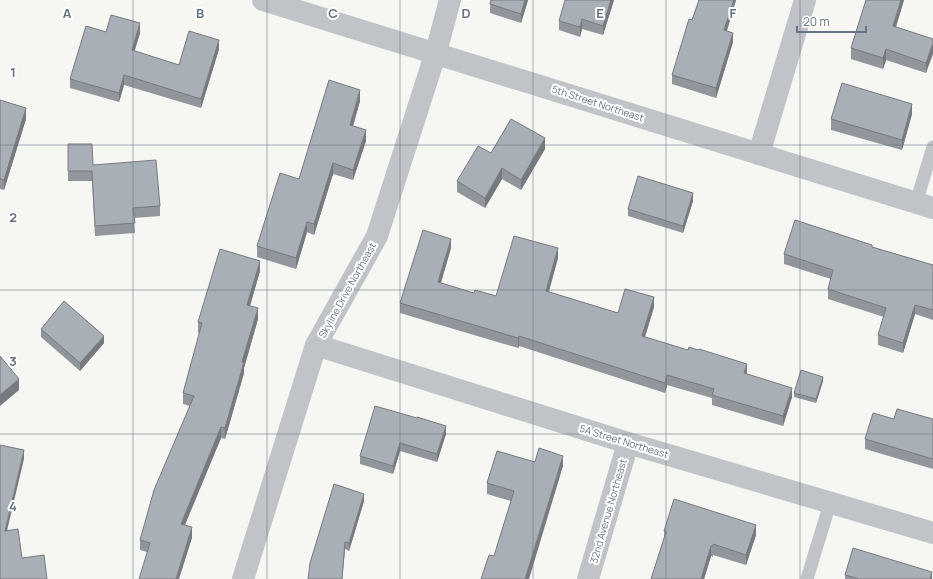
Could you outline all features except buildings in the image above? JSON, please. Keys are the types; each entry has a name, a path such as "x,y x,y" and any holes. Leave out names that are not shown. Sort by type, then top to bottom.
{"street":[{"name":"5th Street Northeast","path":"263,0 436,52 924,205"},
{"name":"Skyline Drive Northeast","path":"243,579 316,345 377,236 436,52 450,0"},
{"path":"759,154 805,0"},
{"name":"5A Street Northeast","path":"316,345 628,443 933,533"},
{"name":"32nd Avenue Northeast","path":"588,579 628,443"}],"lane":[{"path":"924,205 933,147"},
{"path":"807,579 830,503"}]}
